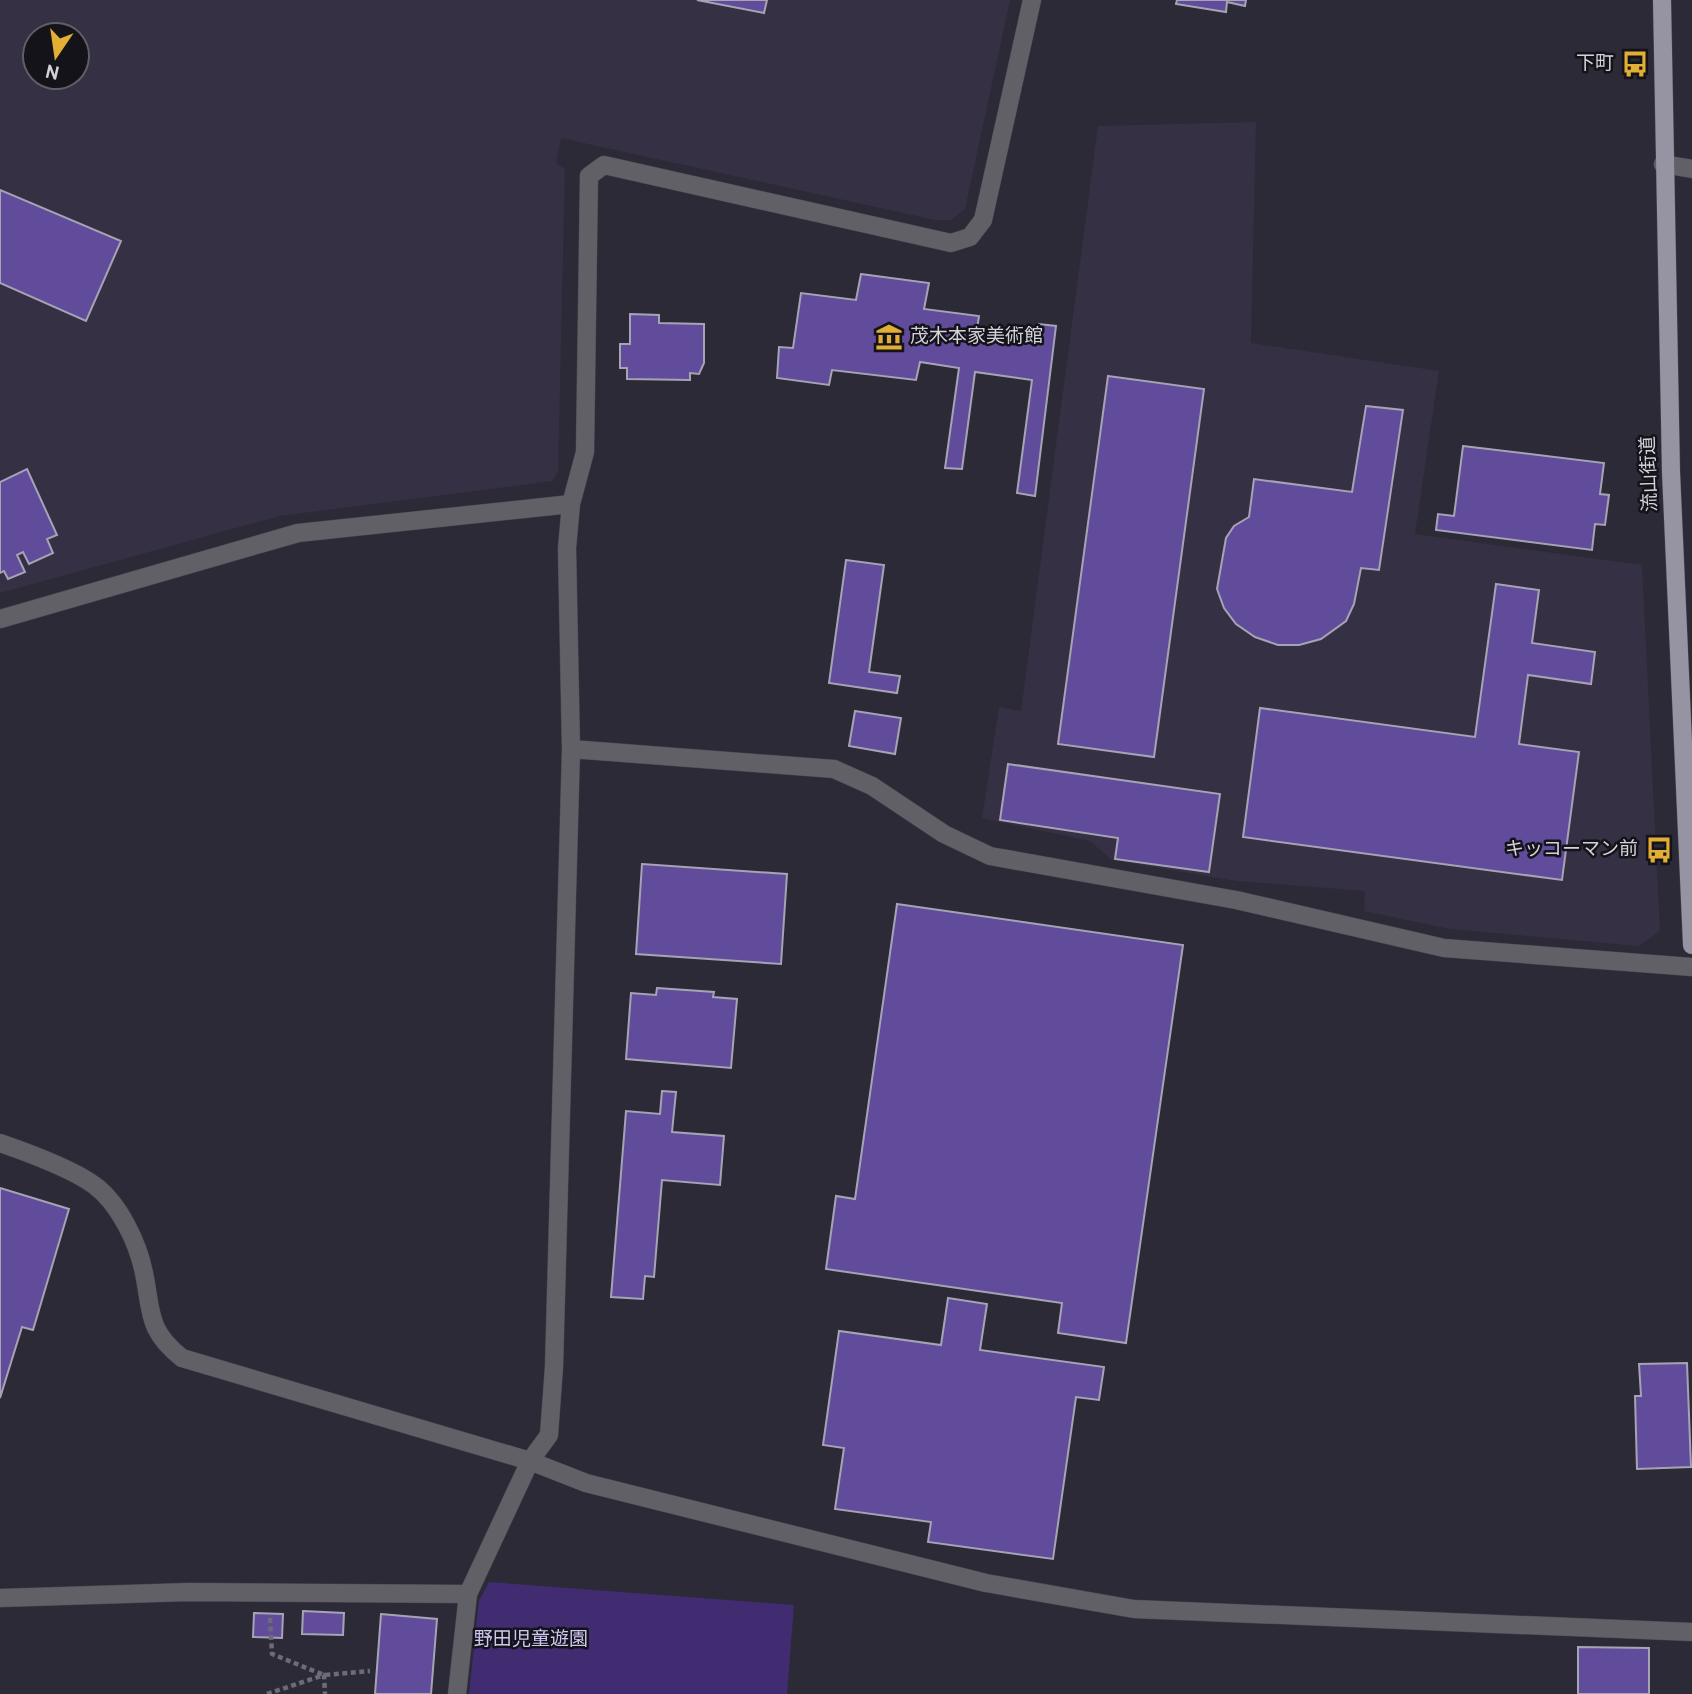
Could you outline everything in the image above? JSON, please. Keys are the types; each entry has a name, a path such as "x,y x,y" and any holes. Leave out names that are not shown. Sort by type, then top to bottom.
{"main road":[{"name":"流山街道","path":"1662,0 1662,164 1671,472 1688,778 1692,945"}],"street":[{"path":"457,1694 468,1594 530,1461 549,1435 554,1367 570,749 567,548 572,504 585,452 589,176 604,165 951,243 970,237 983,220 1032,0"},
{"path":"1662,164 1692,169"},
{"path":"0,619 298,533 572,504"},
{"path":"570,749 834,769 872,786 944,834 990,856 1236,900 1444,948 1692,967"},
{"path":"0,1143 95,1185 130,1228 143,1271 149,1312 161,1341 182,1357 530,1461 586,1483 986,1583 1133,1609 1692,1632"},
{"path":"0,1598 269,1592 468,1594"}],"path":[{"path":"269,1592 271,1654 324,1675"},
{"path":"267,1694 324,1675 370,1671"},
{"path":"324,1675 325,1694"}],"shaded area":[{"path":"0,0 1010,0 965,209 951,220 935,220 561,138 556,163 565,169 558,472 552,481 280,516 0,593"},
{"path":"1256,122 1251,343 1439,371 1415,534 1642,565 1660,931 1639,946 1450,929 1364,911 1365,891 1237,881 1112,860 1090,841 982,818 999,707 1021,711 1098,126"}],"green space":[{"name":"野田児童遊園","path":"489,1582 794,1605 787,1694 469,1694 479,1601"}],"building":[{"path":"697,0 767,0 764,13"},
{"path":"1177,0 1246,0 1245,6 1227,2 1226,12 1176,4"},
{"path":"0,190 121,241 86,321 0,283"},
{"path":"861,274 929,283 924,309 979,316 977,329 1038,337 1039,324 1056,326 1035,496 1017,493 1032,380 975,372 962,469 945,468 959,368 920,362 916,380 832,370 829,385 777,378 779,347 793,348 801,293 856,300"},
{"path":"630,314 659,315 659,323 704,324 704,363 699,374 690,373 690,380 627,379 627,368 620,368 620,344 630,344"},
{"path":"1108,376 1204,389 1154,757 1058,744"},
{"path":"1366,406 1403,410 1379,570 1361,568 1354,604 1346,621 1321,639 1299,645 1278,645 1255,637 1236,624 1224,608 1217,589 1226,538 1234,526 1249,517 1254,479 1352,492"},
{"path":"1463,446 1604,463 1600,494 1609,495 1605,525 1595,524 1592,550 1436,530 1438,514 1454,516"},
{"path":"27,469 57,535 47,539 53,553 29,564 23,552 17,555 25,572 8,579 4,571 0,573 0,482"},
{"path":"846,560 884,565 869,672 900,676 897,693 829,683"},
{"path":"1496,584 1539,590 1532,643 1595,652 1591,684 1528,675 1519,744 1579,752 1562,880 1243,837 1260,708 1475,737"},
{"path":"855,711 901,718 895,754 849,746"},
{"path":"1008,764 1220,794 1209,872 1115,859 1118,838 1000,820"},
{"path":"642,864 787,874 781,964 636,954"},
{"path":"897,904 1183,945 1126,1343 1058,1333 1062,1303 826,1269 836,1196 855,1199"},
{"path":"657,988 714,992 713,997 737,999 731,1068 626,1059 631,993 656,995"},
{"path":"662,1091 676,1092 672,1132 724,1136 720,1185 662,1180 654,1277 645,1276 643,1299 611,1297 626,1111 660,1114"},
{"path":"0,1188 69,1209 33,1330 22,1327 0,1398"},
{"path":"948,1298 987,1304 980,1350 1104,1367 1099,1400 1076,1397 1053,1559 928,1542 931,1522 835,1509 844,1448 823,1445 839,1331 941,1345"},
{"path":"1687,1363 1691,1467 1637,1469 1635,1396 1641,1396 1639,1364"},
{"path":"303,1611 344,1613 343,1635 302,1634"},
{"path":"254,1613 283,1614 282,1638 253,1637"},
{"path":"381,1614 437,1619 431,1694 375,1694"},
{"path":"1578,1647 1649,1648 1649,1694 1578,1694"}],"place":[{"name":"下町","path":"1635,64"},
{"name":"茂木本家美術館","path":"889,337"},
{"name":"キッコーマン前","path":"1659,850"}]}
